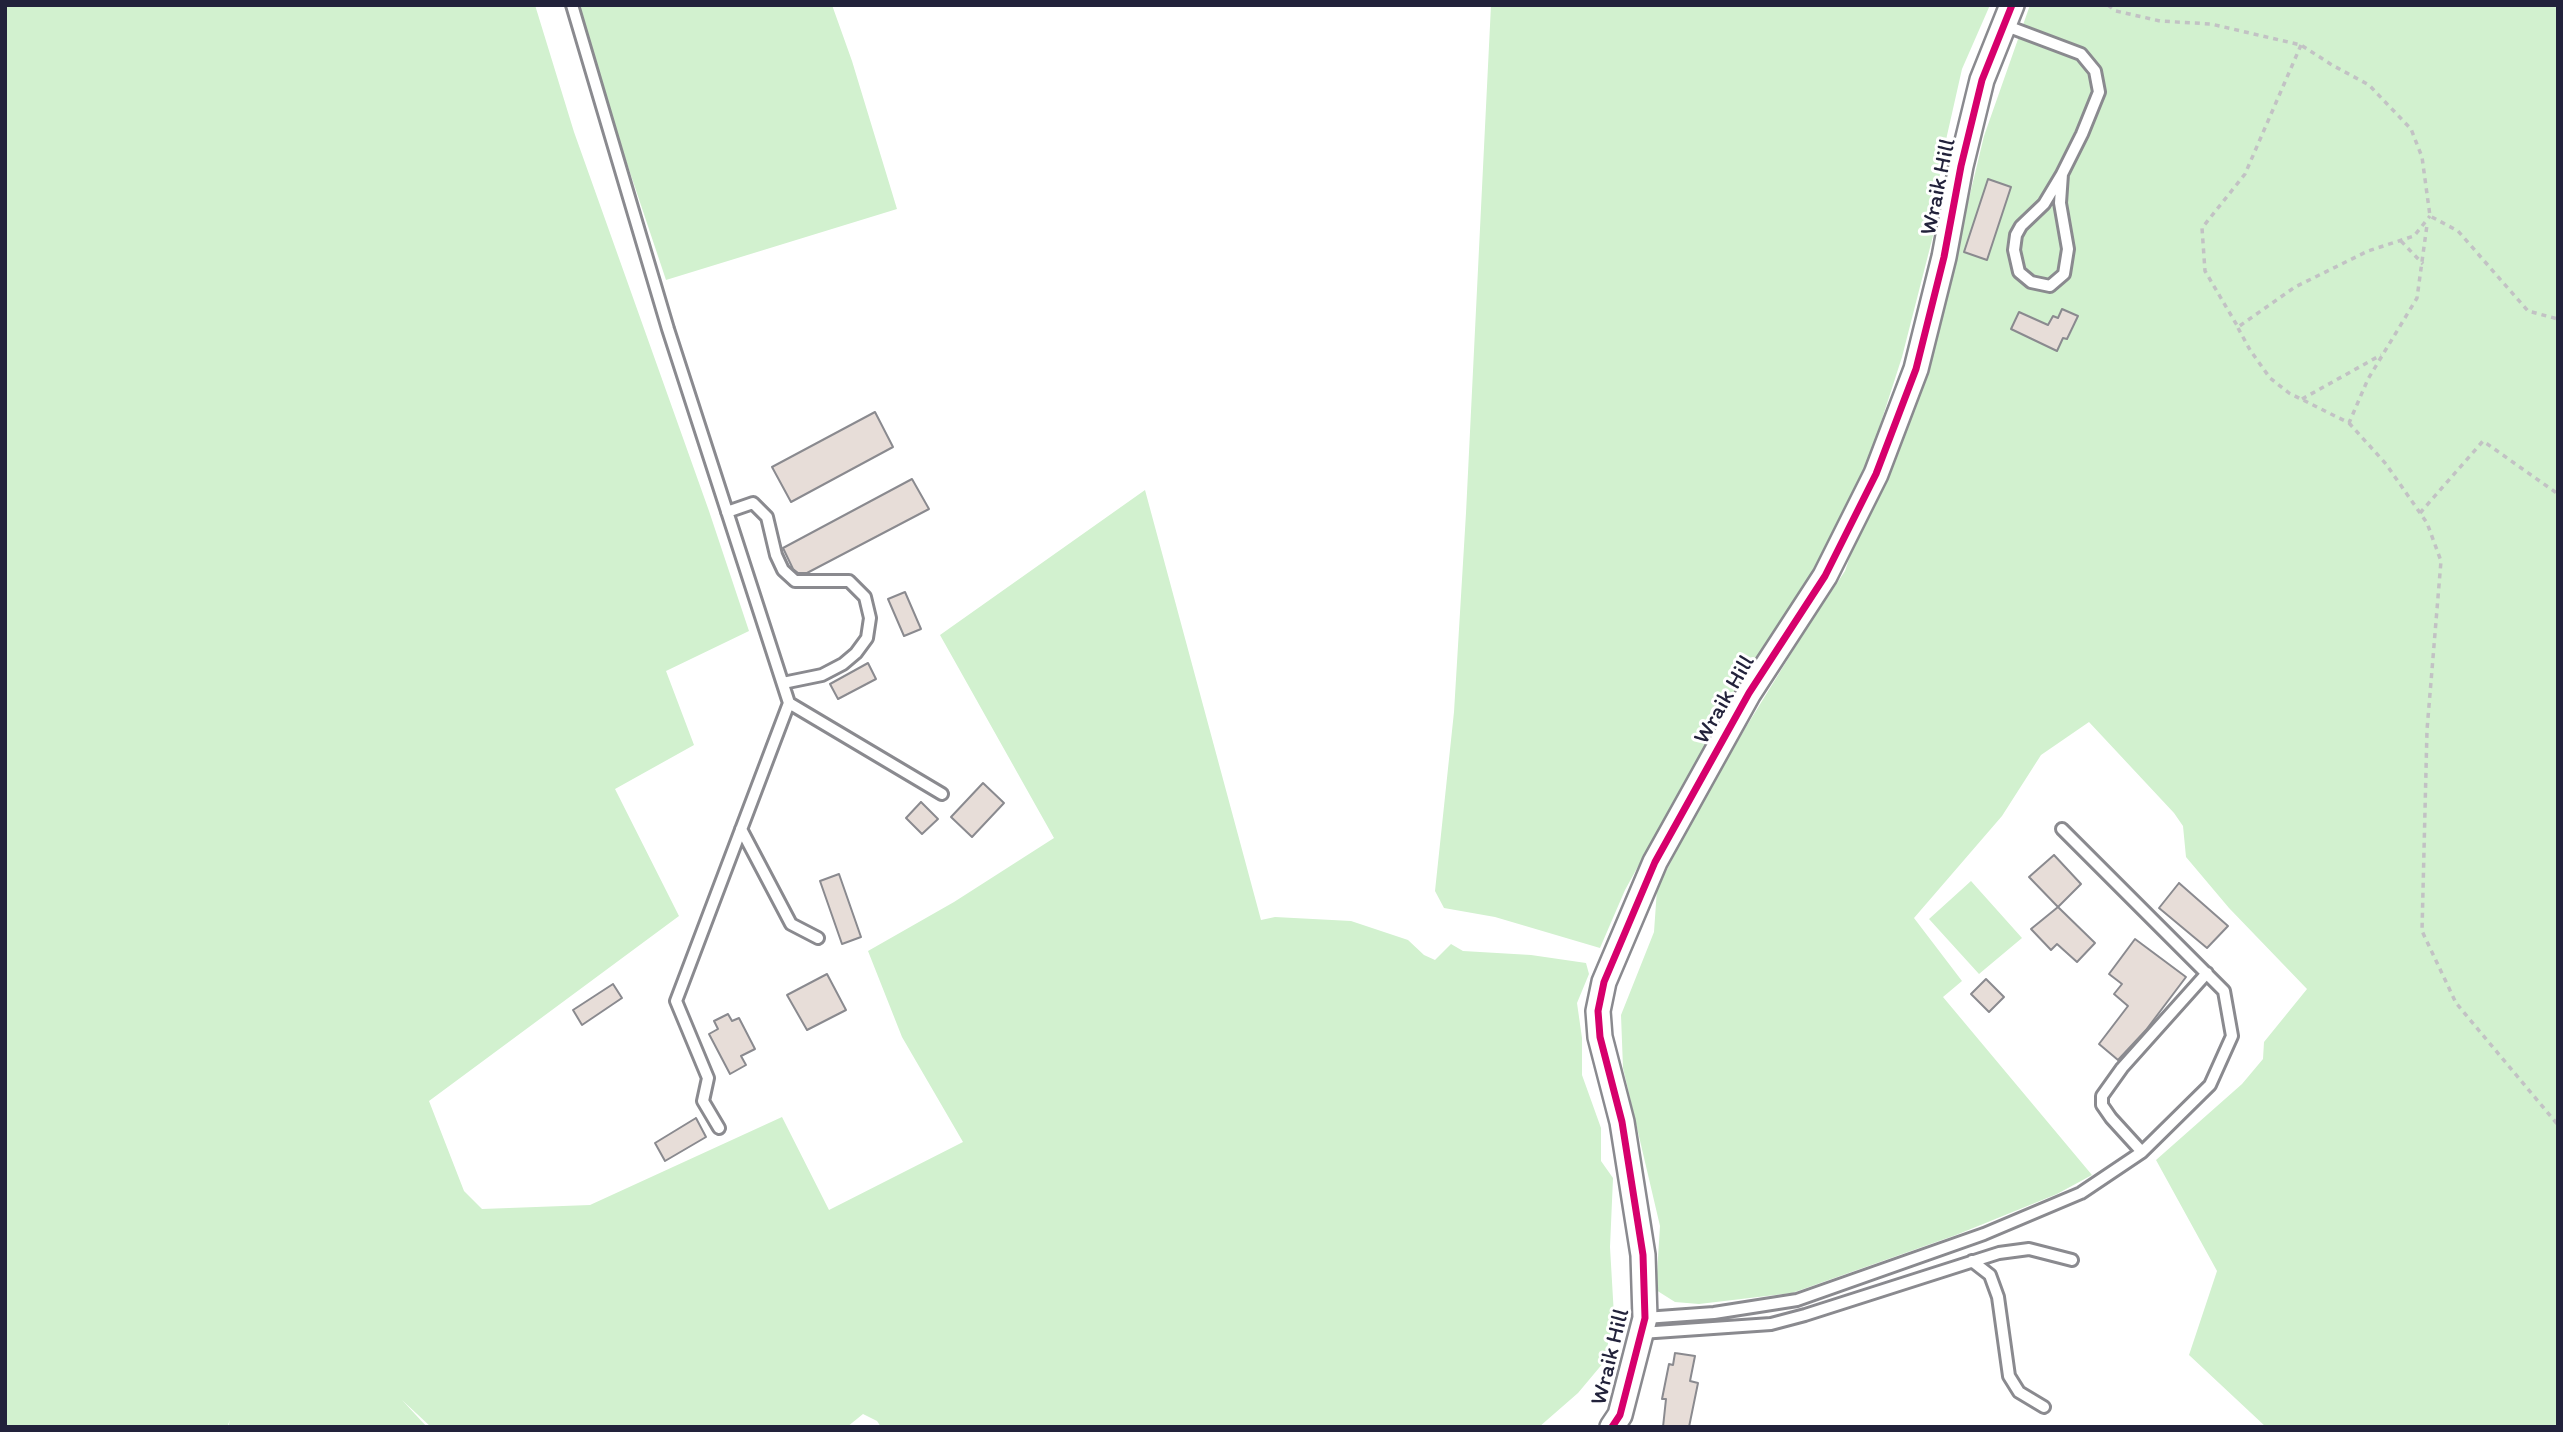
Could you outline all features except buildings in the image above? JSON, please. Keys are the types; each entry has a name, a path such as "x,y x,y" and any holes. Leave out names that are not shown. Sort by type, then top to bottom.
{"street":[{"name":"Wraik Hill","path":"1612,1427 1620,1415 1643,1326 1643,1255 1622,1122 1600,1037 1598,1011 1604,982 1655,862 1749,693 1825,576 1876,474 1916,369 1944,257 1961,166 1982,80 2008,15"}],"lane":[{"path":"572,5 668,329 789,703 676,1001 708,1078 702,1101 719,1128"},
{"path":"2008,15 2081,54 2095,71 2099,92 2062,174 2044,204 2021,226 2017,235 2014,250 2019,272 2031,282 2050,286 2064,274 2068,249 2060,203 2062,174"},
{"path":"727,512 753,503 766,517 783,570 795,581 849,581 865,597 870,618 867,638 856,653 843,664 822,675 783,683"},
{"path":"789,703 942,794"},
{"path":"741,829 791,925 818,938"},
{"path":"1643,1326 1797,1300 1984,1234 2081,1193 2141,1152 2210,1084 2232,1036 2224,991 2062,829"},
{"path":"2141,1152 2102,1105 2102,1096 2122,1068 2207,973"},
{"path":"1643,1326 1770,1324 1999,1253 2029,1249 2072,1260"},
{"path":"1972,1261 1990,1275 1998,1297 2009,1376 2019,1392 2044,1407"}],"path":[{"path":"2108,5 2116,11 2160,21 2211,24 2301,45 2369,85 2411,129 2422,156 2430,216 2417,298 2368,379 2349,423"},
{"path":"2301,45 2245,174 2202,228 2205,271 2250,350 2270,378 2289,393 2349,423 2386,464 2427,523 2441,561 2427,730 2422,931 2456,1003 2558,1125"},
{"path":"2430,216 2458,231 2528,311 2558,319"},
{"path":"2238,327 2295,287 2368,251 2414,236 2427,223"},
{"path":"2401,241 2423,264"},
{"path":"2302,399 2383,354"},
{"path":"2420,513 2483,441 2558,494"}],"green space":[{"path":"5,5 535,5 574,132 749,631 666,671 694,745 615,789 679,916 429,1101 464,1191 482,1209 590,1205 782,1117 829,1210 963,1142 902,1037 868,951 954,902 1054,838 940,635 1145,490 1261,920 1275,917 1351,921 1408,940 1424,955 1435,960 1451,944 1463,951 1531,955 1586,963 1589,974 1577,1003 1582,1038 1582,1075 1601,1128 1601,1161 1613,1178 1610,1247 1614,1316 1604,1362 1578,1393 1539,1427 881,1427 877,1421 863,1414 847,1427 431,1427 402,1400 427,1427 228,1427 230,1420 227,1427 5,1427"},
{"path":"574,5 832,5 897,209 666,280"},
{"path":"1491,5 1990,5 1962,69 1941,162 1935,228 1902,357 1872,450 1821,569 1673,803 1625,890 1600,948 1495,917 1444,908 1435,891 1454,712"},
{"path":"2030,5 2558,5 2558,1427 2266,1427 2189,1355 2217,1271 2156,1160 2242,1084 2263,1059 2264,1042 2307,989 2229,908 2186,857 2183,826 2174,813 2089,722 2041,755 2002,816 1914,918 1962,981 1943,997 2092,1175 2057,1194 1956,1235 1792,1293 1699,1304 1675,1302 1656,1290 1660,1226 1623,1068 1621,1015 1654,932 1657,889 1695,815 1746,727 1845,571 1867,507 1924,363 1932,352 1984,136","holes":["1988,180 2011,187 1987,260 1964,252","2062,309 2078,316 2068,339 2063,338 2057,351 2011,329 2019,312 2048,325 2053,316 2058,318"]},
{"path":"1971,881 2022,938 1979,974 1929,919"}],"cycle path":[{"path":"1612,1427 1620,1415 1645,1318 1643,1255 1622,1122 1600,1037 1598,1011 1604,982 1655,862 1749,693 1825,576 1876,474 1916,369 1944,257 1961,166 1982,80 2012,5"}]}
